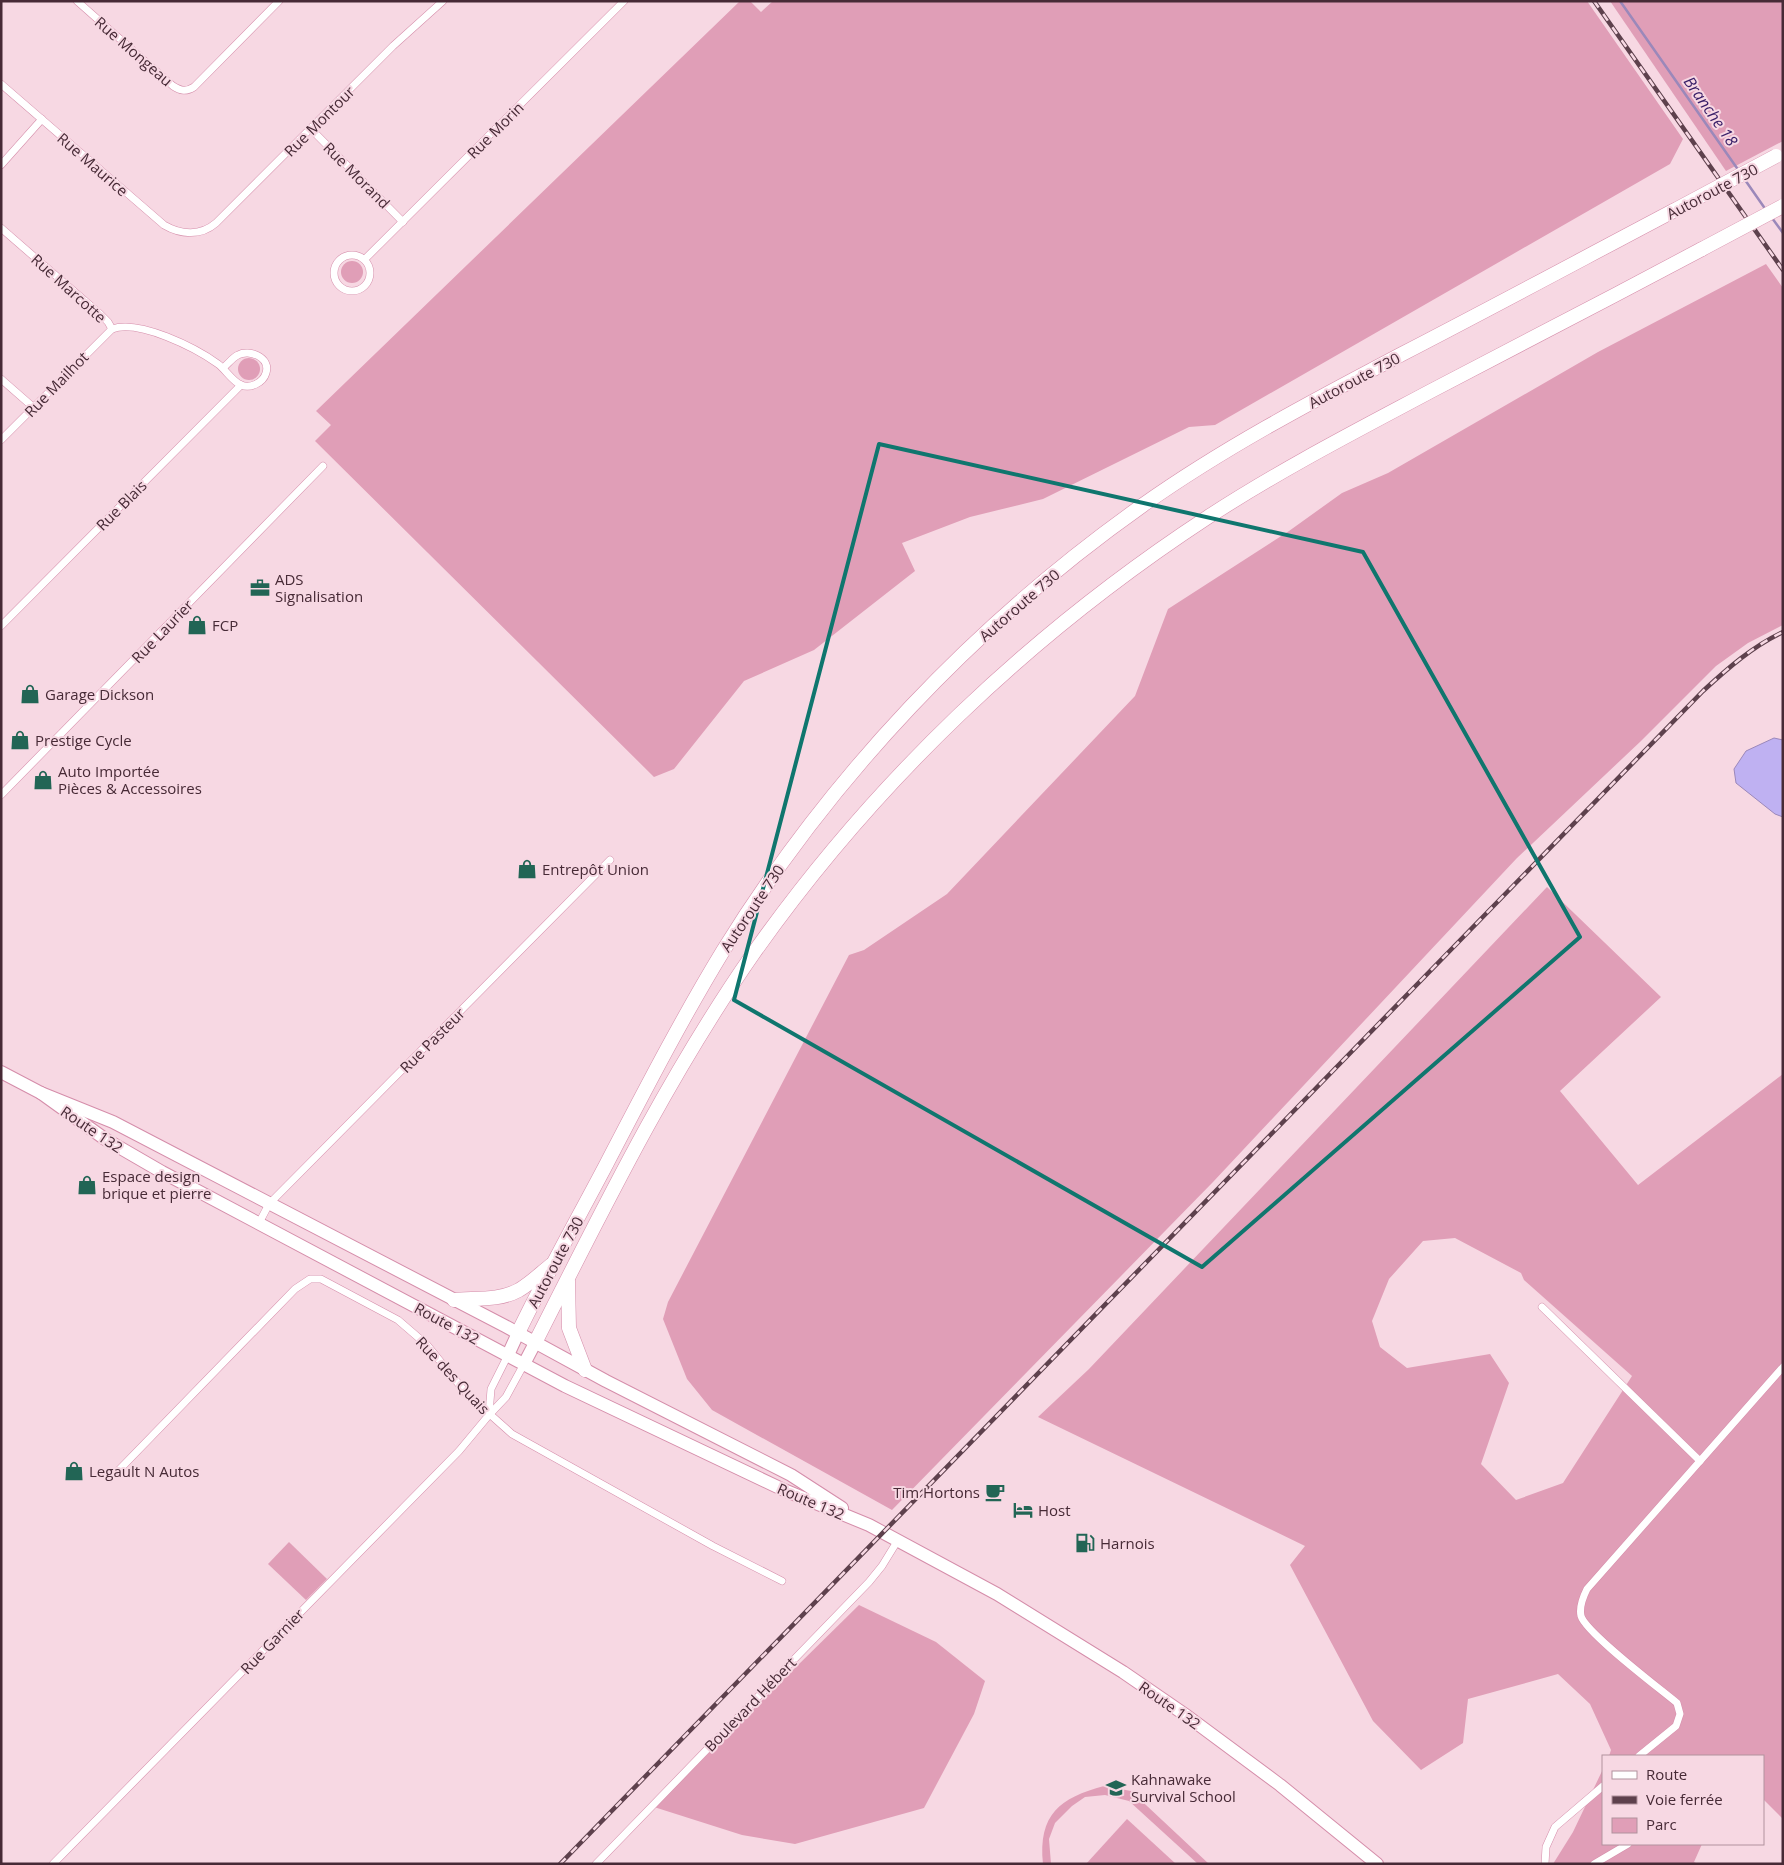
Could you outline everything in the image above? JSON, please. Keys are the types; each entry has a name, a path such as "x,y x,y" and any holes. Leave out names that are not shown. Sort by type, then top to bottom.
{"highway":[{"name":"Autoroute 730","path":"518,1333 676,1032 719,957 751,907 811,824 851,774 919,699 972,646 1029,594 1086,548 1145,504 1224,452 1316,400 1780,155"},
{"name":"Autoroute 730","path":"535,1343 667,1091 753,954 806,883 855,824 906,768 987,688 1064,622 1122,576 1236,499 1337,441 1783,206"},
{"name":"Route 132","path":"1,1072 40,1093 113,1122 586,1370 791,1475 869,1525"},
{"name":"Route 132","path":"40,1093 100,1136 136,1157 524,1364 592,1399 784,1490 869,1525 997,1594 1158,1695 1280,1785 1377,1864"},
{"path":"136,1157 146,1139"},
{"path":"454,1300 495,1298 508,1295 522,1288 555,1262"},
{"path":"568,1279 569,1328 586,1370"},
{"path":"508,1355 518,1333"},
{"path":"524,1364 535,1343"}],"street":[{"name":"Rue Mongeau","path":"77,1 173,86 183,91 194,88 279,1"},
{"name":"Rue Montour","path":"191,233 204,231 216,223 393,46 443,1"},
{"name":"Rue Morin","path":"365,260 624,1"},
{"name":"Rue Maurice","path":"1,84 164,225 176,231 191,233"},
{"path":"1,165 42,119"},
{"name":"Rue Morand","path":"311,129 404,222"},
{"name":"Rue Marcotte","path":"1,228 100,314 112,329 127,328 166,335 223,368 241,385"},
{"path":"348,255 360,256 365,260 370,270 369,281 365,286 349,291 339,285 334,274 337,262 348,255"},
{"name":"Rue Mailhot","path":"1,440 112,329"},
{"path":"223,368 240,354 252,354 262,359 267,368 260,382 251,386 241,385"},
{"path":"1,379 33,407"},
{"name":"Rue Blais","path":"1,626 241,385"},
{"name":"Rue Laurier","path":"1,795 323,466"},
{"name":"Rue Pasteur","path":"259,1223 269,1204 610,860"},
{"name":"Rue des Quais","path":"117,1472 289,1295 304,1282 321,1279 398,1320 427,1345 460,1386 489,1415 512,1434 532,1447 713,1546 782,1581"},
{"path":"1542,1307 1700,1461"},
{"path":"489,1415 491,1389 508,1355"},
{"name":"Rue Garnier","path":"53,1864 459,1450 506,1397 524,1364"},
{"path":"1640,1755 1676,1726 1680,1714 1677,1703 1595,1635 1581,1616 1582,1600 1586,1589 1783,1367"},
{"name":"Boulevard Hébert","path":"596,1864 868,1582 882,1566 898,1540"},
{"path":"1544,1864 1546,1847 1555,1827 1602,1787"},
{"path":"1594,1864 1626,1845"}],"highlighted area":[{"path":"879,444 1363,552 1580,937 1202,1267 734,1000"}],"green space":[{"path":"740,1 750,1 761,12 773,1 1587,1 1683,139 1670,164 1215,425 1189,427 1043,499 970,517 902,543 915,571 814,650 744,681 674,769 654,777 315,441 331,425 316,411"},
{"path":"1610,1 1783,1 1783,141 1726,171"},
{"path":"352,261 360,264 363,272 360,280 352,283 344,280 341,272 344,264"},
{"path":"1766,264 1783,288 1783,625 1748,643 1716,666 1641,741 1517,858 1213,1182 892,1510 712,1410 687,1379 663,1319 668,1302 849,955 864,950 947,894 1135,696 1168,609 1289,531 1342,493 1388,473 1598,352"},
{"path":"249,358 257,361 260,369 257,377 249,380 241,377 238,369 241,361"},
{"path":"1547,887 1661,997 1560,1091 1638,1185 1783,1074 1783,1819 1764,1800 1764,1755 1609,1755 1611,1750 1590,1704 1558,1674 1468,1699 1463,1743 1421,1770 1373,1721 1290,1565 1305,1546 1038,1417 1089,1369","holes":["1455,1238 1521,1273 1524,1280 1632,1376 1563,1483 1516,1500 1481,1464 1509,1383 1490,1354 1407,1368 1380,1347 1372,1321 1389,1279 1423,1241"]},
{"path":"289,1542 327,1579 306,1600 268,1564"},
{"path":"859,1605 936,1642 985,1681 974,1714 924,1808 795,1844 742,1835 654,1807"},
{"path":"1602,1771 1602,1845 1702,1845 1694,1862 1698,1864 1553,1864 1573,1832"},
{"path":"1104,1786 1131,1791 1209,1864 1198,1864 1129,1801 1105,1795 1085,1797 1072,1806 1055,1823 1049,1839 1051,1864 1043,1864 1042,1847 1044,1832 1055,1811 1075,1796"},
{"path":"1127,1819 1176,1864 1086,1864"}],"shaded area":[{"path":"1774,738 1783,740 1783,817 1775,814 1736,783 1734,769 1746,751"}],"waterway":[{"name":"Branche 18","path":"1620,1 1739,171"},
{"name":"Branche 18","path":"1743,177 1766,210"},
{"name":"Branche 18","path":"1772,218 1783,233"}],"railway":[{"path":"1594,1 1783,270"},
{"path":"560,1864 1703,691 1751,651 1783,632"}],"place":[{"name":"ADS Signalisation","path":"260,588"},
{"name":"FCP","path":"197,625"},
{"name":"Garage Dickson","path":"30,694"},
{"name":"Prestige Cycle","path":"20,740"},
{"name":"Auto Importée Pièces & Accessoires","path":"43,780"},
{"name":"Entrepôt Union","path":"527,869"},
{"name":"Espace design brique et pierre","path":"87,1185"},
{"name":"Legault N Autos","path":"74,1471"},
{"name":"Tim Hortons","path":"995,1492"},
{"name":"Host","path":"1023,1510"},
{"name":"Harnois","path":"1085,1543"},
{"name":"Kahnawake Survival School","path":"1116,1788"}]}
